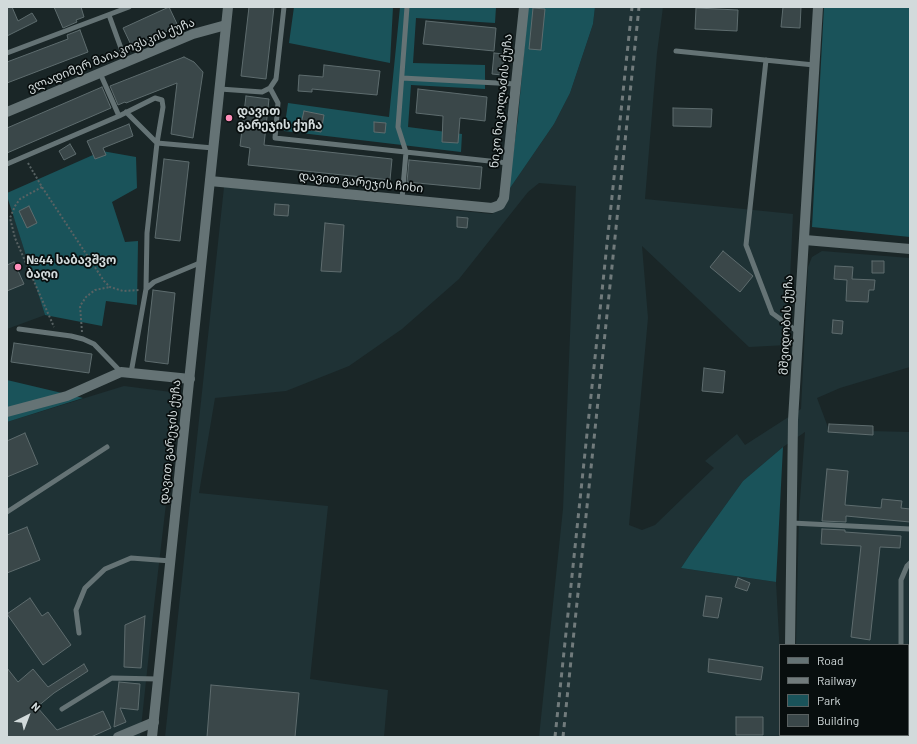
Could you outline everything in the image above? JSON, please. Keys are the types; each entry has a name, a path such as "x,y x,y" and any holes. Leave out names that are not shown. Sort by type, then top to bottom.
{"main road":[{"name":"დავით გარეჯის ქუჩა","path":"152,737 228,7"},
{"name":"ნიკო ნიკოლაძის ქუჩა","path":"504,198 524,7"},
{"name":"მშვიდობის ქუჩა","path":"790,644 793,420 818,7"},
{"name":"ვლადიმერ მაიაკოვსკის ქუჩა","path":"7,112 193,34 226,25"},
{"name":"დავით გარეჯის ჩიხი","path":"210,181 492,208 500,204 504,198"},
{"path":"805,240 910,249"},
{"path":"7,412 67,396 126,373 190,379"},
{"path":"118,737 154,722"}],"lane":[{"path":"7,53 129,7"},
{"path":"220,89 262,92 270,88 276,79 284,7"},
{"path":"402,199 406,152 398,127 407,7"},
{"path":"109,15 126,62"},
{"path":"676,51 814,65"},
{"path":"766,60 746,245 772,313 799,332"},
{"path":"100,73 119,116"},
{"path":"402,78 516,84"},
{"path":"270,88 278,102 274,138 508,163"},
{"path":"7,164 119,116 155,98 162,100 163,107 157,143 147,233 146,289 126,373 94,344 83,339 19,329"},
{"path":"126,112 157,143 214,148"},
{"path":"146,289 154,282 202,262"},
{"path":"7,512 106,447"},
{"path":"792,523 910,529"},
{"path":"79,633 76,610 85,588 105,569 131,558 171,561"},
{"path":"901,644 902,580 907,566 910,564"},
{"path":"62,710 112,678 158,679"}],"path":[{"path":"25,156 42,187 104,282 110,287 123,291 146,289"},
{"path":"42,187 20,199 10,218 15,238 56,334"},
{"path":"83,339 80,306 86,297 95,290 110,287"}],"shaded area":[{"path":"595,7 663,7 657,53 645,199 793,214 787,345 749,347 642,246 648,318 629,525 642,530 655,525 714,468 705,461 737,434 745,445 801,409 808,267 812,257 822,251 910,258 910,367 840,388 817,398 829,430 910,432 910,684 909,644 796,644 799,514 805,432 783,447 743,481 681,568 776,582 779,644 779,736 785,737 539,737 563,509 576,186 539,183 528,192 459,279 402,329 349,366 286,391 215,398 199,493 328,506 310,679 388,690 384,737 165,737 224,187 492,214 506,203 508,191 554,124 570,93 593,24"},
{"name":"№44 საბავშვო ბაღი","path":"14,217 45,315 7,329 7,220"},
{"path":"124,386 179,393 140,737 7,737 7,422"}],"green space":[{"path":"294,7 393,7 390,63 289,43"},
{"path":"400,7 496,7 495,23 416,18 413,63 485,65 485,89 411,85 408,127 462,134 461,152 284,131 288,103 389,117"},
{"path":"528,7 595,7 593,24 570,93 554,124 508,191 518,118"},
{"path":"824,7 910,7 910,237 812,227"},
{"path":"102,151 136,157 137,188 112,202 125,242 138,241 137,305 106,301 102,326 45,315 7,193"},
{"path":"7,380 83,398 7,422"},
{"path":"783,447 776,582 681,568 743,481"}],"building":[{"path":"7,7 12,7 18,21 32,13 37,21 7,36"},
{"path":"54,7 81,7 84,17 63,28"},
{"path":"169,7 178,26 132,47 123,28"},
{"path":"249,7 274,7 266,79 241,76"},
{"path":"783,7 801,7 800,28 781,27"},
{"path":"533,8 545,9 541,50 529,49"},
{"path":"696,8 738,10 737,31 695,29"},
{"path":"426,21 496,28 494,51 423,44"},
{"path":"80,30 88,52 7,83 7,62 68,39 67,35"},
{"path":"494,53 504,54 502,75 492,74"},
{"path":"184,57 194,62 203,72 193,138 171,134 177,83 118,105 110,86"},
{"path":"324,65 380,71 377,95 312,89 312,92 298,91 299,75 323,77"},
{"path":"102,87 111,108 7,153 7,128"},
{"path":"418,89 487,97 485,121 460,118 458,143 442,142 443,116 416,113"},
{"path":"246,96 269,99 264,145 392,159 390,180 248,165 250,148 240,146"},
{"path":"673,108 712,109 711,127 673,126"},
{"path":"304,111 324,115 321,132 300,128"},
{"path":"374,122 386,123 385,133 374,132"},
{"path":"129,124 133,136 103,148 106,155 95,159 87,141"},
{"path":"70,144 76,154 64,160 59,151"},
{"path":"164,159 189,162 180,241 155,238"},
{"path":"409,160 482,167 480,189 407,182"},
{"path":"275,204 289,205 288,216 274,215"},
{"path":"29,206 37,223 27,228 19,211"},
{"path":"457,217 468,218 467,228 457,227"},
{"path":"325,223 344,225 341,272 321,271"},
{"path":"723,251 753,276 740,292 710,267"},
{"path":"872,261 884,261 884,273 872,273"},
{"path":"14,262 24,284 7,291 7,265"},
{"path":"835,266 853,267 852,279 875,280 874,290 869,290 868,302 846,301 847,280 834,279"},
{"path":"153,290 175,293 168,364 145,361"},
{"path":"833,320 843,321 842,334 832,333"},
{"path":"14,343 92,354 89,373 11,362"},
{"path":"704,368 725,371 723,393 702,391"},
{"path":"829,424 873,426 873,435 828,432"},
{"path":"25,433 38,464 7,477 7,441"},
{"path":"827,469 848,471 845,505 881,508 882,499 902,501 901,508 910,509 910,522 846,516 846,522 822,521"},
{"path":"27,527 40,560 7,573 7,535"},
{"path":"822,529 901,536 900,548 880,547 870,640 851,637 861,546 821,544"},
{"path":"738,578 750,583 747,591 735,587"},
{"path":"706,596 722,598 718,618 703,616"},
{"path":"30,598 42,616 48,612 71,645 43,665 7,614"},
{"path":"145,616 141,668 124,667 125,625"},
{"path":"709,659 763,667 761,680 708,672"},
{"path":"84,664 88,671 54,693 37,707 57,730 103,711 111,728 91,737 7,737 7,668 18,682 33,669 48,687"},
{"path":"119,682 140,684 138,710 120,708 126,722 114,727"},
{"path":"211,685 299,693 295,737 207,737"},
{"path":"736,717 763,717 763,735 736,735"}],"railway":[{"path":"555,737 632,7"},
{"path":"563,737 639,7"}],"place":[{"name":"დავით გარეჯის ქუჩა","path":"229,118"},
{"name":"№44 საბავშვო ბაღი","path":"18,267"}]}
